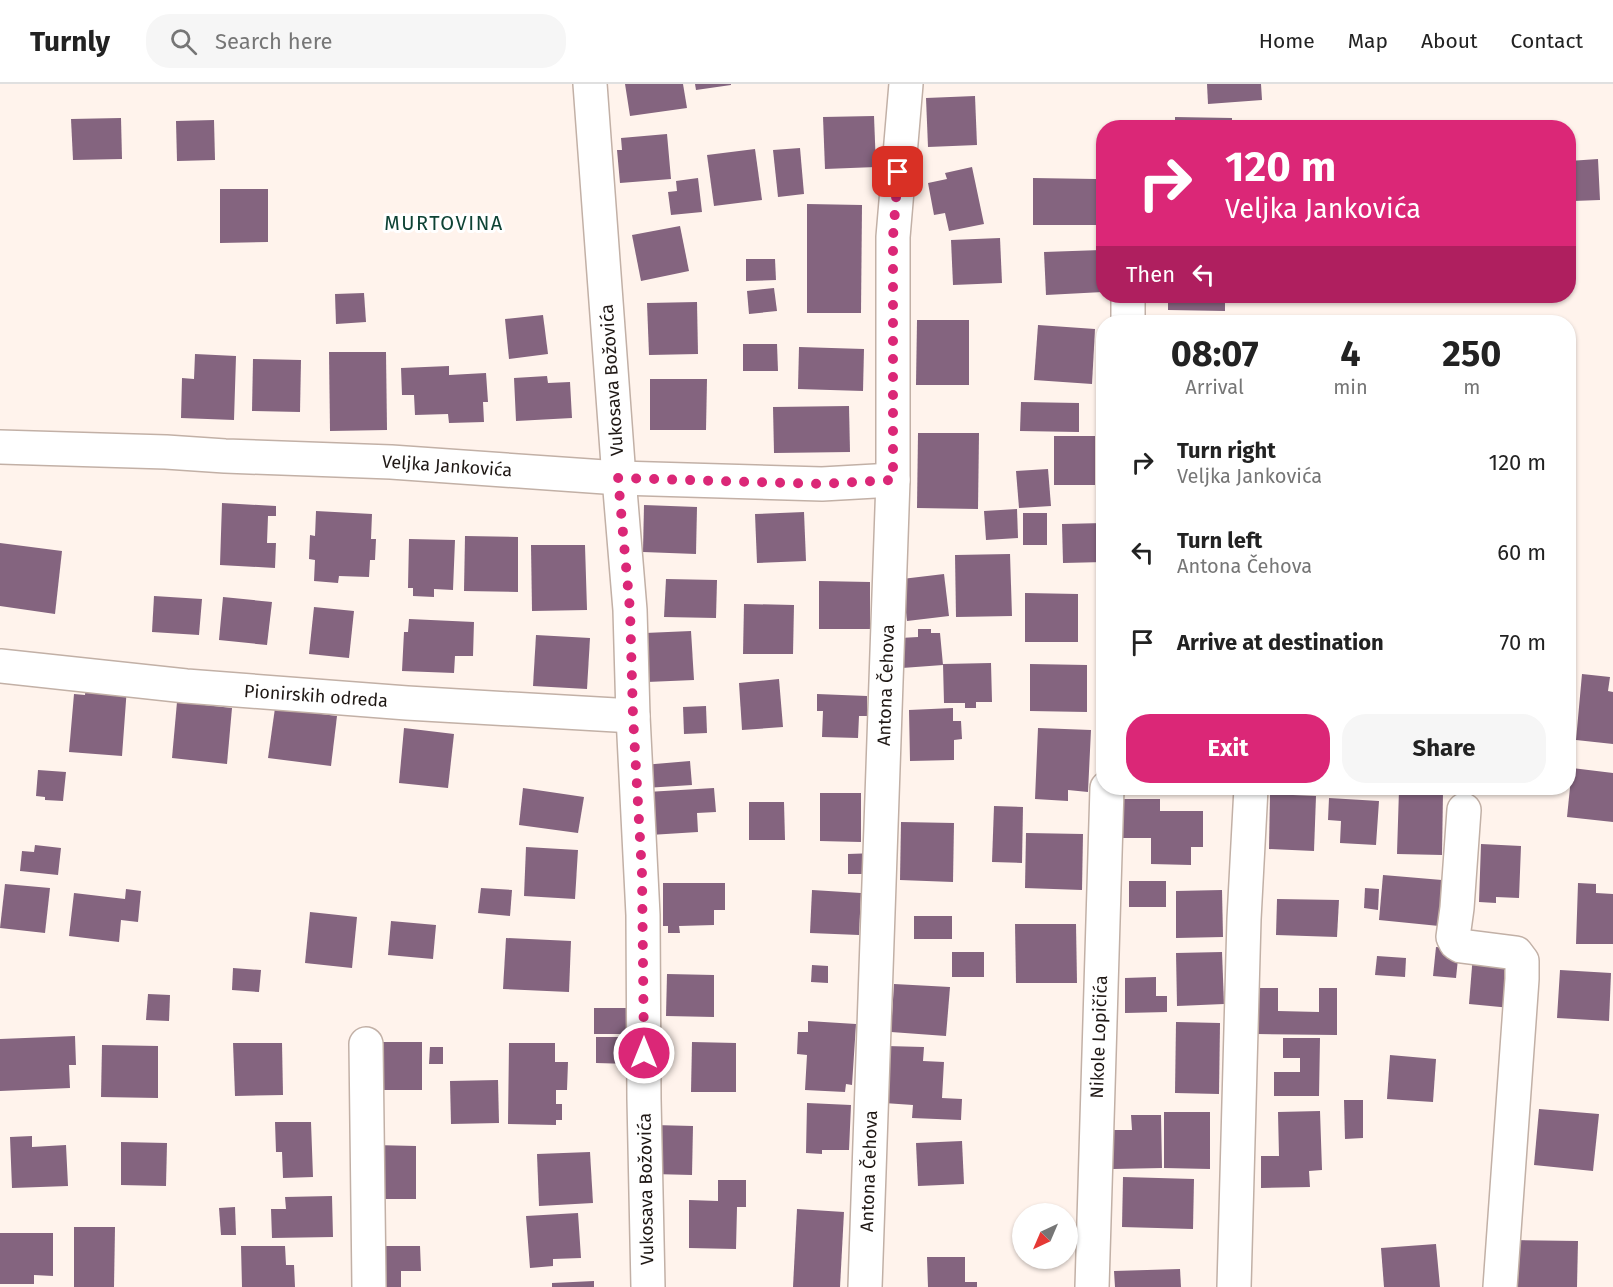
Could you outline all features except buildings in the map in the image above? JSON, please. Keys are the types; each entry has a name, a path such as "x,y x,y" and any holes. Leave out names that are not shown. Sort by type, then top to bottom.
{"street":[{"name":"Vukosava Božovića","path":"590,84 618,478 630,610 643,915 648,1287"},
{"name":"Antona Čehova","path":"865,1287 893,480 893,237 906,84"},
{"name":"Veljka Jankovića","path":"0,447 391,462 618,478 822,484 893,480"},
{"name":"Pionirskih odreda","path":"0,666 186,686 407,703 633,716"},
{"name":"Nikole Lopičića","path":"1092,1287 1107,795"},
{"path":"1234,1287 1244,919 1251,795"},
{"path":"1464,810 1453,937 1461,946 1516,953 1522,961 1500,1287"},
{"path":"366,1044 369,1287"}],"district":[{"name":"MURTOVINA","path":"444,223"}],"route":[{"path":"644,1053 642,874 633,716 630,610 618,478 822,484 893,480 893,237 898,172"}]}
